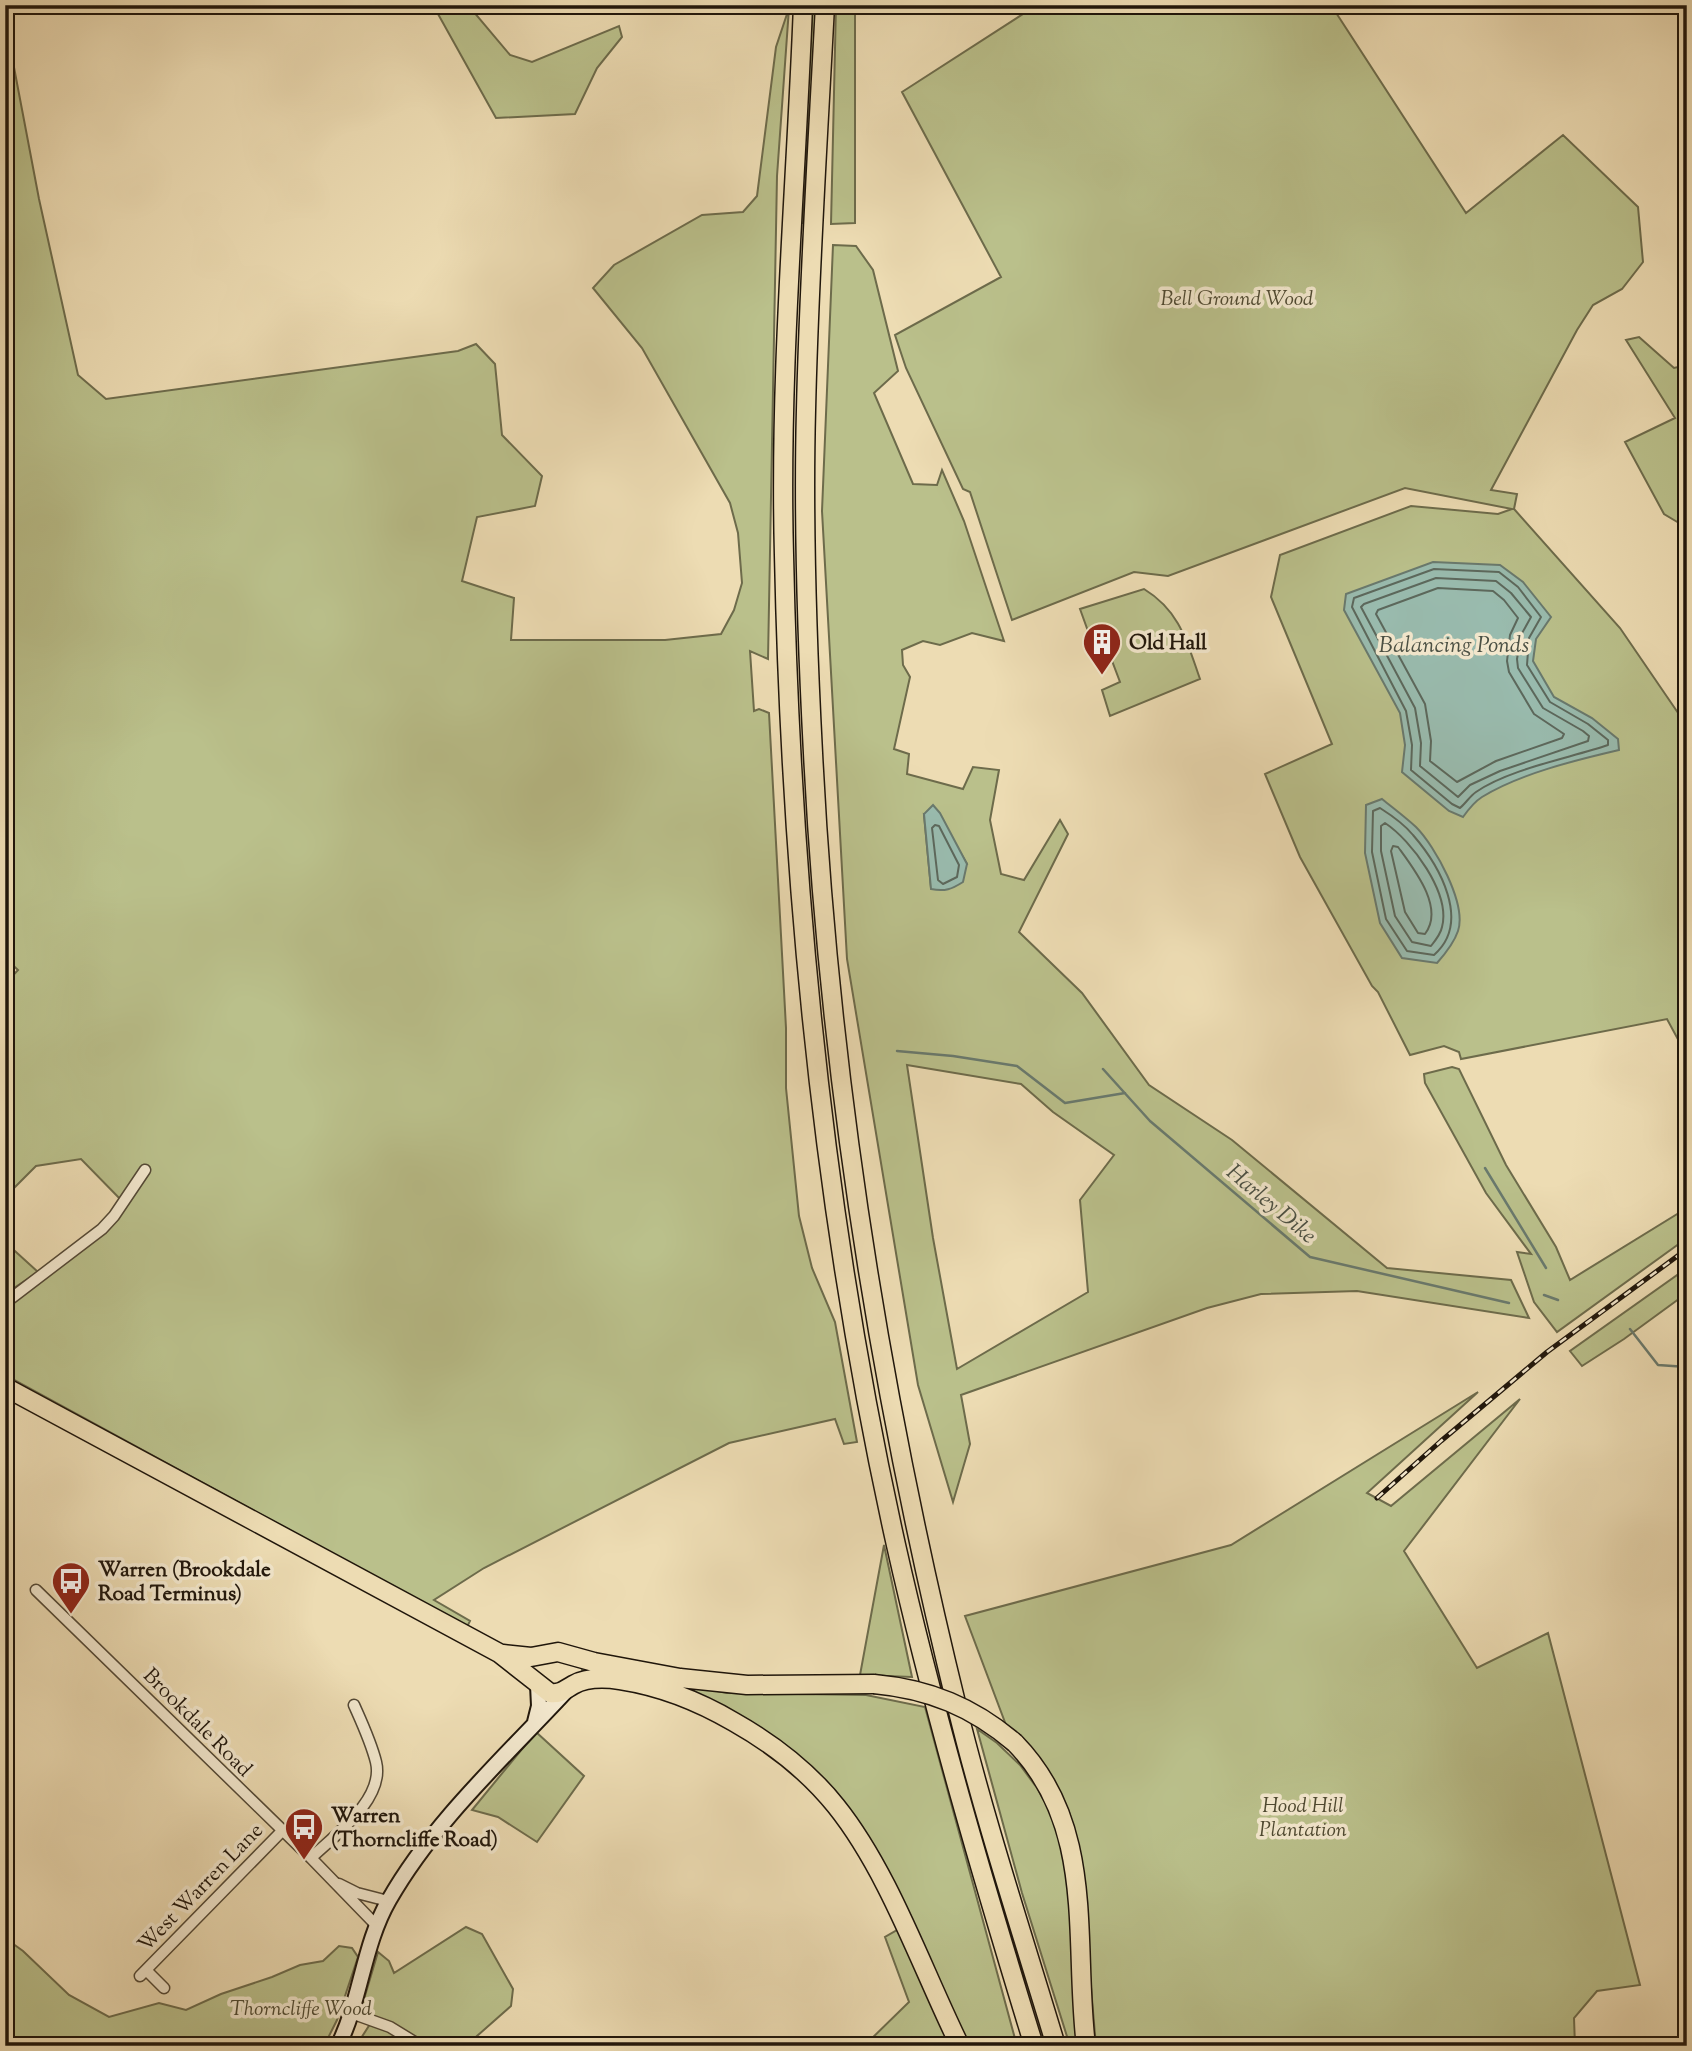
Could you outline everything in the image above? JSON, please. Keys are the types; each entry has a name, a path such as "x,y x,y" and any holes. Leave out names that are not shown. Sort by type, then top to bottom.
{"highway":[{"path":"803,5 789,248 784,400 786,630 800,892 813,1024 833,1186 860,1360 895,1542 981,1875 1034,2046"},
{"path":"825,5 811,249 806,412 806,537 810,692 825,919 849,1148 891,1404 932,1599 958,1711 1056,2046"},
{"path":"5,1387 499,1653 550,1693 559,1694 592,1679 621,1680 698,1704 749,1730 786,1756 811,1778 838,1808 878,1871 960,2046"},
{"path":"499,1653 523,1658 542,1656 550,1652 564,1653 594,1662 680,1678 747,1685 874,1684 909,1688 943,1698 984,1719 1015,1743 1038,1770 1058,1807 1072,1849 1076,1874 1086,2046"},
{"path":"564,1653 575,1665 576,1679 570,1688"},
{"path":"538,1684 535,1668 542,1656"}],"street":[{"path":"5,1303 102,1229 145,1170"},
{"name":"Brookdale Road","path":"36,1590 311,1858 377,1926"},
{"path":"535,1722 539,1706 538,1684"},
{"path":"338,2046 351,2013 377,1926 388,1901 427,1843 535,1722 570,1688"},
{"path":"311,1858 345,1826 370,1797 375,1787 376,1764 354,1705"},
{"name":"West Warren Lane","path":"164,1988 143,1973 282,1831"},
{"name":"Brookdale Road","path":"333,1881 357,1893 388,1901"},
{"path":"351,2013 390,2027 421,2046"}],"green space":[{"path":"433,5 468,5 510,55 532,62 619,26 622,37 597,68 575,114 496,118"},
{"path":"813,5 817,5 803,224 801,204"},
{"path":"836,5 855,5 855,223 831,224"},
{"name":"Bell Ground Wood","path":"1037,5 1331,5 1466,213 1563,135 1638,207 1643,262 1622,289 1593,305 1491,490 1517,494 1514,509 1620,628 1687,726 1687,1056 1667,1019 1461,1059 1459,1052 1444,1046 1410,1055 1378,992 1372,986 1300,857 1265,774 1332,744 1271,597 1280,555 1411,506 1498,514 1512,509 1405,488 1168,576 1134,572 1012,620 970,492 963,489 906,368 895,335 1001,277 902,92"},
{"path":"789,8 777,176 768,659 750,651 754,711 759,709 769,713 786,1028 786,1088 799,1216 812,1268 835,1322 857,1442 844,1444 835,1419 729,1443 484,1568 434,1600 470,1621 467,1627 5,1375 5,1310 125,1204 81,1159 36,1166 5,1197 5,984 18,970 5,958 5,20 39,199 78,375 106,399 458,351 476,344 495,364 502,435 542,476 535,506 477,517 462,581 514,598 511,640 665,640 721,634 734,610 742,583 738,533 730,503 642,348 593,288 614,265 702,215 743,212 757,196 776,47"},
{"path":"833,245 856,246 873,270 898,371 874,393 913,484 937,485 942,470 964,521 1004,641 972,633 940,645 923,641 902,650 903,665 910,677 894,749 909,754 907,774 963,789 973,767 999,770 990,820 1001,874 1024,880 1060,820 1068,834 1019,932 1082,993 1149,1085 1232,1140 1387,1268 1511,1280 1529,1318 1357,1291 1261,1294 1207,1308 961,1395 970,1444 953,1502 918,1385 847,959 822,511","holes":["924,815 953,840 967,864 931,888","907,1065 1021,1084 1053,1112 1114,1155 1080,1200 1088,1292 957,1369 933,1238"]},
{"path":"1639,337 1674,368 1687,365 1687,520 1679,523 1664,514 1625,442 1675,418 1626,340"},
{"path":"1144,589 1166,607 1181,628 1200,679 1110,716 1102,690 1120,682 1109,653 1097,656 1080,609"},
{"path":"1452,1067 1459,1069 1506,1165 1556,1247 1570,1280 1687,1208 1687,1238 1557,1332 1534,1302 1517,1252 1531,1254 1486,1193 1425,1083 1424,1074"},
{"path":"5,1242 38,1272 5,1294"},
{"path":"1687,1268 1687,1293 1582,1366 1570,1351"},
{"name":"Hood Hill Plantation","path":"1478,1392 1367,1493 1391,1506 1520,1399 1404,1551 1477,1668 1548,1633 1640,1985 1597,1991 1574,2018 1575,2046 1096,2046 1081,1870 1069,1812 1056,1786 1006,1725 965,1616 1231,1545"},
{"path":"884,1545 912,1677 860,1675"},
{"path":"581,1664 727,1693 866,1695 925,1707 1017,2046 964,2046 879,1861 740,1718 583,1675"},
{"path":"977,1729 997,1743 1020,1765 1051,1813 1068,1867 1083,2046 1070,2046 1022,1893"},
{"path":"536,1732 584,1776 537,1842 498,1817 472,1810"},
{"path":"466,1927 482,1934 513,1989 511,2006 477,2036 484,2046 356,2046 372,2021 359,2016 378,1952 389,1961 394,1973"},
{"path":"899,1929 953,2046 864,2046 909,2002 885,1937"},
{"name":"Thorncliffe Wood","path":"5,1938 23,1951 69,1995 109,2017 159,2003 186,2010 300,1965 323,1961 339,1946 352,1948 358,1957 337,2020 324,2046 5,2046"}],"water":[{"name":"Balancing Ponds","path":"1433,562 1500,565 1523,582 1551,617 1536,639 1533,661 1554,697 1592,718 1618,739 1619,750 1567,763 1513,781 1479,799 1463,817 1449,811 1402,772 1405,745 1400,713 1344,610 1346,594"},
{"path":"1382,799 1424,836 1454,891 1460,920 1458,931 1452,944 1437,963 1402,958 1380,923 1365,853 1366,805"},
{"path":"933,805 967,864 963,882 944,890 931,889 924,814"}],"waterway":[{"name":"Harley Dike","path":"897,1051 1017,1066 1065,1103 1125,1093"},
{"name":"Harley Dike","path":"1103,1069 1150,1121 1310,1257 1509,1303"},
{"path":"1485,1168 1546,1268"},
{"name":"Harley Dike","path":"1544,1295 1558,1300"},
{"name":"Harley Dike","path":"1630,1329 1658,1365 1687,1367"}],"railway":[{"path":"1377,1498 1547,1352 1687,1249"}],"place":[{"name":"Old Hall","path":"1102,676"},
{"name":"Warren (Brookdale Road Terminus)","path":"71,1615"},
{"name":"Warren (Thorncliffe Road)","path":"304,1861"}]}
